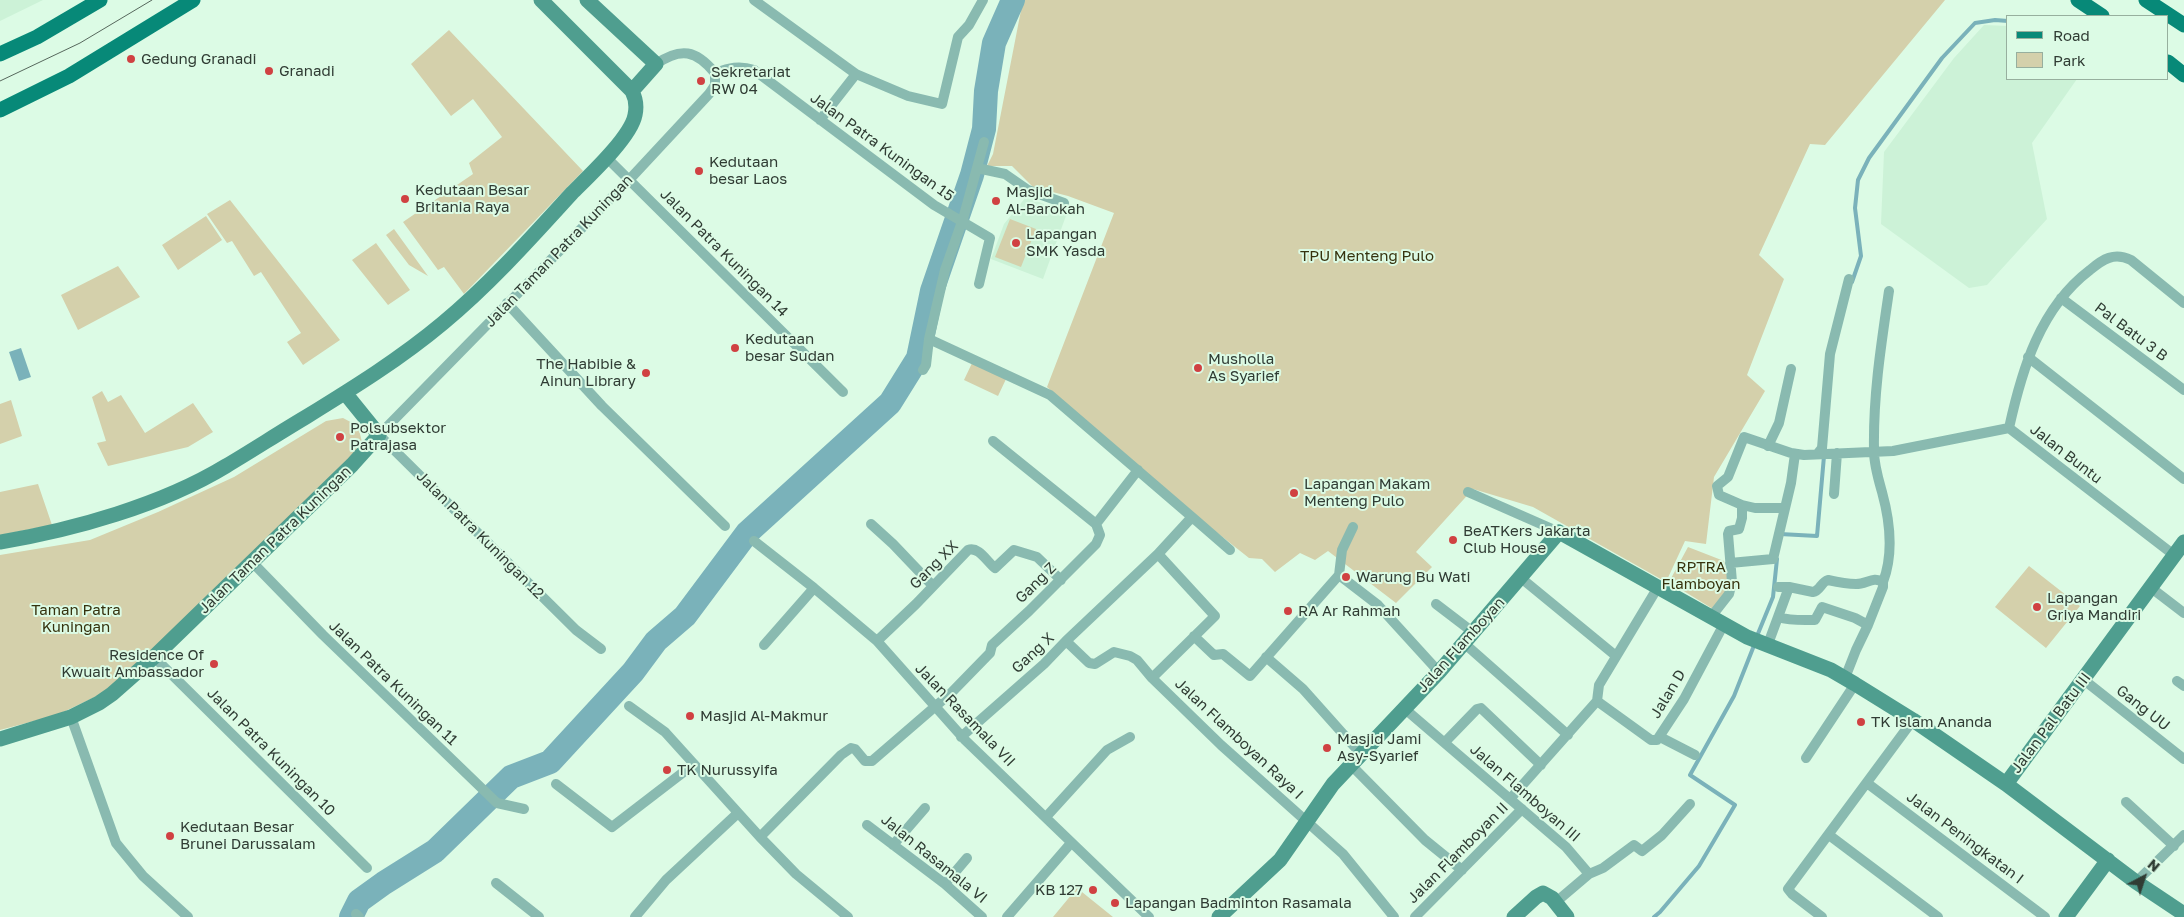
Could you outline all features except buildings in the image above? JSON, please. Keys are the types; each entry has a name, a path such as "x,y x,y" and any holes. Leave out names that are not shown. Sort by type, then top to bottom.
{"main road":[{"path":"0,54 37,37 100,0"},
{"path":"0,110 69,76 193,0"},
{"path":"2078,0 2100,15"},
{"path":"2146,0 2169,15"},
{"path":"2169,15 2184,25"},
{"path":"2169,63 2184,75"}],"street":[{"path":"541,0 632,91 656,64 670,54 682,53 697,56 716,73"},
{"path":"587,0 656,64"},
{"path":"754,0 856,74 908,96 942,104 958,37 969,25 983,0"},
{"name":"Jalan Patra Kuningan 15","path":"716,73 732,67 744,66 754,70 947,214 961,220 990,238 979,284"},
{"name":"Jalan Taman Patra Kuningan","path":"0,739 71,717 99,703 154,657 352,465 379,435 627,182 710,94 715,84 716,73"},
{"path":"820,120 856,74"},
{"name":"Jalan Taman Patra Kuningan","path":"0,542 60,531 121,512 172,492 226,467 404,354 445,322 500,271 606,157 632,123 636,105 632,91"},
{"path":"923,370 926,365 929,339 945,270 984,142"},
{"name":"Jalan Patra Kuningan 14","path":"606,157 627,182 843,392"},
{"path":"977,168 1005,174 1028,190 1064,203"},
{"name":"Jalan Buntu","path":"2174,556 2009,428 2019,382 2028,357 2052,308 2086,272 2099,262 2113,256 2125,257 2184,303"},
{"path":"1834,494 1826,453 1822,448 1830,354 1849,279"},
{"path":"1806,758 1850,681 1856,650 1876,610 1890,547 1889,525 1876,474 1874,452 1876,375 1889,291"},
{"name":"Pal Batu 3 B","path":"2061,298 2184,390"},
{"path":"508,303 602,406 724,526"},
{"path":"929,339 1050,395 1230,550"},
{"path":"2028,357 2184,478"},
{"path":"1768,446 1779,423 1791,369"},
{"name":"Jalan Patra Kuningan 12","path":"345,393 379,435 576,630 601,648"},
{"path":"1784,508 1742,505 1719,495 1717,486 1728,477 1744,437 1795,454 1874,452 1893,451 2009,428"},
{"path":"993,441 1096,524"},
{"path":"1730,563 1773,559 1791,483 1795,454"},
{"name":"Gang Z","path":"935,708 990,653 992,645 1061,580 1098,540 1099,530 1096,524 1138,470"},
{"path":"1468,492 1559,532 1758,641 1778,617 1789,587"},
{"name":"Jalan D","path":"1597,701 1651,740 1656,740 1660,736 1684,699 1729,594 1732,582 1728,534 1729,531 1739,529 1742,518 1742,505"},
{"path":"1066,641 1158,554 1192,516"},
{"path":"871,524 933,586"},
{"path":"1194,636 1214,655 1223,654 1250,676 1339,575 1342,550 1353,527"},
{"name":"Jalan Flamboyan","path":"1219,917 1280,860 1333,784 1439,672 1559,532"},
{"name":"Jalan Rasamala VII","path":"754,541 877,641 961,737 1149,917"},
{"name":"Jalan Pal Batu III","path":"1758,641 1831,670 1913,720 2006,784 2184,542"},
{"name":"Gang XX","path":"877,641 968,550 976,550 995,568 1014,550 1033,554 1061,580"},
{"path":"1152,678 1214,616 1158,554"},
{"name":"Jalan Patra Kuningan 11","path":"252,562 323,635 497,803 524,809"},
{"path":"1339,575 1378,605 1439,672"},
{"path":"1521,578 1616,656"},
{"path":"1778,587 1815,592 1824,581 1828,580 1856,584 1873,579 1883,582"},
{"name":"Jalan Flamboyan II","path":"1510,799 1597,701 1599,685 1658,587"},
{"path":"2150,587 2184,613"},
{"path":"764,645 814,588"},
{"path":"1436,604 1568,735"},
{"path":"1778,617 1790,621 1795,619 1815,620 1822,607 1855,618 1868,625"},
{"name":"Gang X","path":"961,737 1044,664 1066,641 1089,663 1094,664 1112,653 1130,656 1137,660 1152,678"},
{"name":"Jalan Patra Kuningan 10","path":"154,657 367,868"},
{"path":"1266,657 1303,689 1361,754"},
{"name":"Jalan Flamboyan Raya I","path":"1152,678 1221,745 1343,854 1394,917"},
{"name":"Gang UU","path":"2084,680 2184,759"},
{"path":"629,706 665,732 796,874 848,917"},
{"path":"760,837 851,748 855,749 865,761 872,761 935,708"},
{"path":"1444,742 1480,708 1541,765"},
{"name":"Jalan Flamboyan III","path":"1405,709 1566,847 1589,874"},
{"path":"71,717 116,843 143,876 188,917"},
{"path":"1822,917 1788,889 1830,836 1913,720"},
{"path":"1660,736 1695,755"},
{"path":"1046,817 1106,750 1130,737"},
{"path":"556,784 612,827 694,764"},
{"path":"1351,766 1426,840 1462,870"},
{"name":"Jalan Peningkatan I","path":"1867,782 2045,917"},
{"path":"2006,784 2136,882 2184,914"},
{"path":"2126,802 2174,846"},
{"path":"1556,902 1589,874 1603,868 1634,845 1642,851 1662,835 1690,804"},
{"path":"893,845 925,808"},
{"name":"Jalan Flamboyan II","path":"1416,917 1522,809"},
{"path":"635,917 666,880 738,813"},
{"name":"Jalan Rasamala VI","path":"867,825 944,884 982,917"},
{"path":"2136,882 2184,835"},
{"path":"1830,836 1938,917"},
{"path":"1007,917 1072,843"},
{"path":"944,884 967,858"},
{"path":"2066,917 2108,860"},
{"path":"496,883 538,917"},
{"path":"1514,917 1539,894 1548,895 1567,917"}],"shaded area":[{"path":"0,0 43,0 0,21"},
{"path":"1984,25 2006,26 2006,80 2076,80 2032,143 2047,219 1987,285 1969,288 1881,224 1884,152 1954,58"},
{"path":"1026,197 1067,213 1043,279 991,259 1004,224"}],"green space":[{"name":"TPU Menteng Pulo","path":"1023,0 1945,0 1825,145 1810,144 1759,255 1784,279 1747,375 1765,391 1714,477 1706,544 1685,541 1666,582 1533,507 1473,489 1416,552 1432,567 1396,603 1328,551 1315,560 1300,553 1275,572 1262,559 1249,558 1138,470 1047,387 1114,213 1068,196 1033,187 1012,166 987,166 993,154"},
{"path":"449,30 583,171 464,294 444,267 438,270 403,222 473,174 469,163 502,137 473,99 451,116 411,64"},
{"path":"230,200 340,340 303,365 287,342 301,333 261,272 254,276 232,241 227,243 207,214"},
{"path":"206,216 222,240 178,270 162,245"},
{"name":"Lapangan SMK Yasda","path":"1010,219 1036,229 1021,267 995,257"},
{"path":"394,229 428,276 409,265 386,235"},
{"path":"376,243 410,290 388,305 352,260"},
{"path":"118,266 140,297 78,330 61,295"},
{"path":"973,361 1007,377 998,396 964,380"},
{"path":"102,391 108,402 121,395 145,433 193,403 213,432 188,447 108,466 97,443 106,441 92,397"},
{"path":"11,400 22,436 0,444 0,404"},
{"name":"Taman Patra Kuningan","path":"343,418 358,426 362,442 356,454 137,666 99,695 57,715 0,730 0,555 90,540 158,512 234,477 326,421"},
{"path":"38,484 52,525 0,535 0,492"},
{"name":"RPTRA Flamboyan","path":"1688,547 1724,561 1729,587 1713,609 1669,582"},
{"name":"Lapangan Griya Mandiri","path":"2029,566 2080,606 2046,648 1995,607"},
{"path":"1077,888 1113,917 1053,917"}],"water":[{"path":"21,348 31,377 19,381 9,352"}],"waterway":[{"path":"351,917 359,901 435,851 511,777 550,762 633,672 656,641 685,616 747,533 890,403 918,358 932,291 972,175 984,129 986,91 994,43 1013,0"},
{"path":"1852,282 1861,256 1855,208 1858,180 1869,158 1942,58 1975,23 1995,20 2006,21"},
{"path":"1780,534 1817,536 1824,456"},
{"path":"1757,636 1773,597 1777,559"},
{"path":"1654,917 1699,866 1735,805 1690,775 1734,696 1755,643"}],"tram line":[{"path":"0,81 80,43 152,0"}],"place":[{"name":"Gedung Granadi","path":"131,59"},
{"name":"Granadi","path":"269,71"},
{"name":"Sekretariat RW 04","path":"701,81"},
{"name":"Kedutaan besar Laos","path":"699,171"},
{"name":"Kedutaan Besar Britania Raya","path":"405,199"},
{"name":"Masjid Al-Barokah","path":"996,201"},
{"name":"Lapangan SMK Yasda","path":"1016,243"},
{"name":"Kedutaan besar Sudan","path":"735,348"},
{"name":"Musholla As Syarief","path":"1198,368"},
{"name":"The Habibie & Ainun Library","path":"646,373"},
{"name":"Polsubsektor Patrajasa","path":"340,437"},
{"name":"Lapangan Makam Menteng Pulo","path":"1294,493"},
{"name":"BeATKers Jakarta Club House","path":"1453,540"},
{"name":"Warung Bu Wati","path":"1346,577"},
{"name":"Lapangan Griya Mandiri","path":"2037,607"},
{"name":"RA Ar Rahmah","path":"1288,611"},
{"name":"Residence Of Kwuait Ambassador","path":"214,664"},
{"name":"Masjid Al-Makmur","path":"690,716"},
{"name":"TK Islam Ananda","path":"1861,722"},
{"name":"Masjid Jami Asy-Syarief","path":"1327,748"},
{"name":"TK Nurussyifa","path":"667,770"},
{"name":"Kedutaan Besar Brunei Darussalam","path":"170,836"},
{"name":"KB 127","path":"1093,890"},
{"name":"Lapangan Badminton Rasamala","path":"1115,903"}]}
